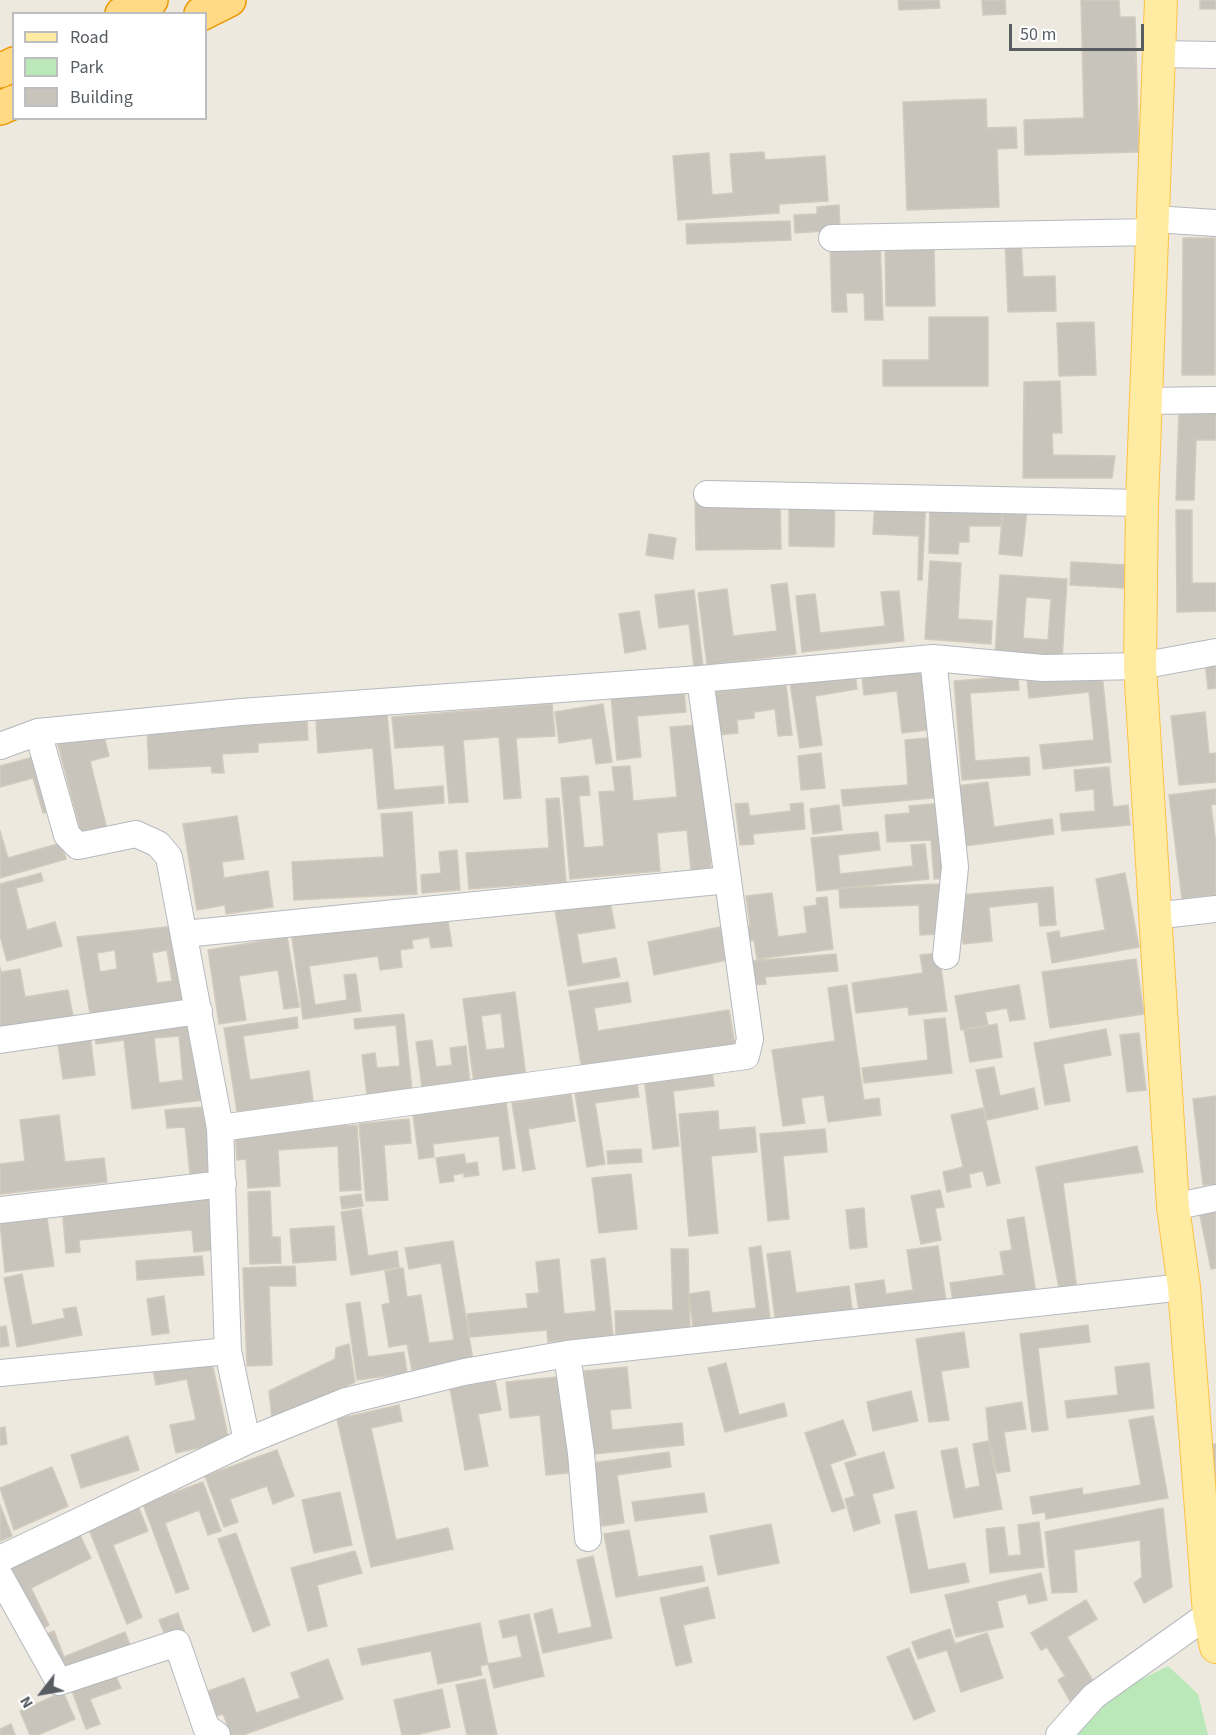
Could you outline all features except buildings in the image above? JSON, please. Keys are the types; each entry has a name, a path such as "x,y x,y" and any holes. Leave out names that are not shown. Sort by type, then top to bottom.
{"highway":[{"path":"126,12 151,0"},
{"path":"205,12 229,0"}],"main road":[{"path":"1161,0 1148,401 1142,503 1140,666 1173,1207 1184,1287 1209,1614 1216,1647"}],"street":[{"path":"1160,54 1216,55"},
{"path":"832,238 1216,223"},
{"path":"1148,401 1216,400"},
{"path":"706,494 1142,503"},
{"path":"0,746 38,732 240,712 700,679 933,658 1043,668 1140,666 1216,652"},
{"path":"933,658 955,867 946,956"},
{"path":"220,1128 746,1056 750,1039 700,679"},
{"path":"38,732 67,835 78,846 136,834 158,844 169,857 220,1128 228,1351 247,1441"},
{"path":"184,934 728,879"},
{"path":"1154,916 1216,909"},
{"path":"0,1040 199,1011"},
{"path":"0,1209 223,1184"},
{"path":"1173,1207 1216,1198"},
{"path":"0,1559 247,1441 346,1401 464,1372 567,1354 1184,1287"},
{"path":"0,1372 228,1351"},
{"path":"567,1354 581,1453 588,1538"},
{"path":"0,1576 59,1682 177,1643 206,1727 217,1735"},
{"path":"1059,1735 1094,1696 1209,1614"}],"green space":[{"path":"1168,1666 1198,1694 1208,1735 1077,1735 1109,1700 1136,1682"}]}
